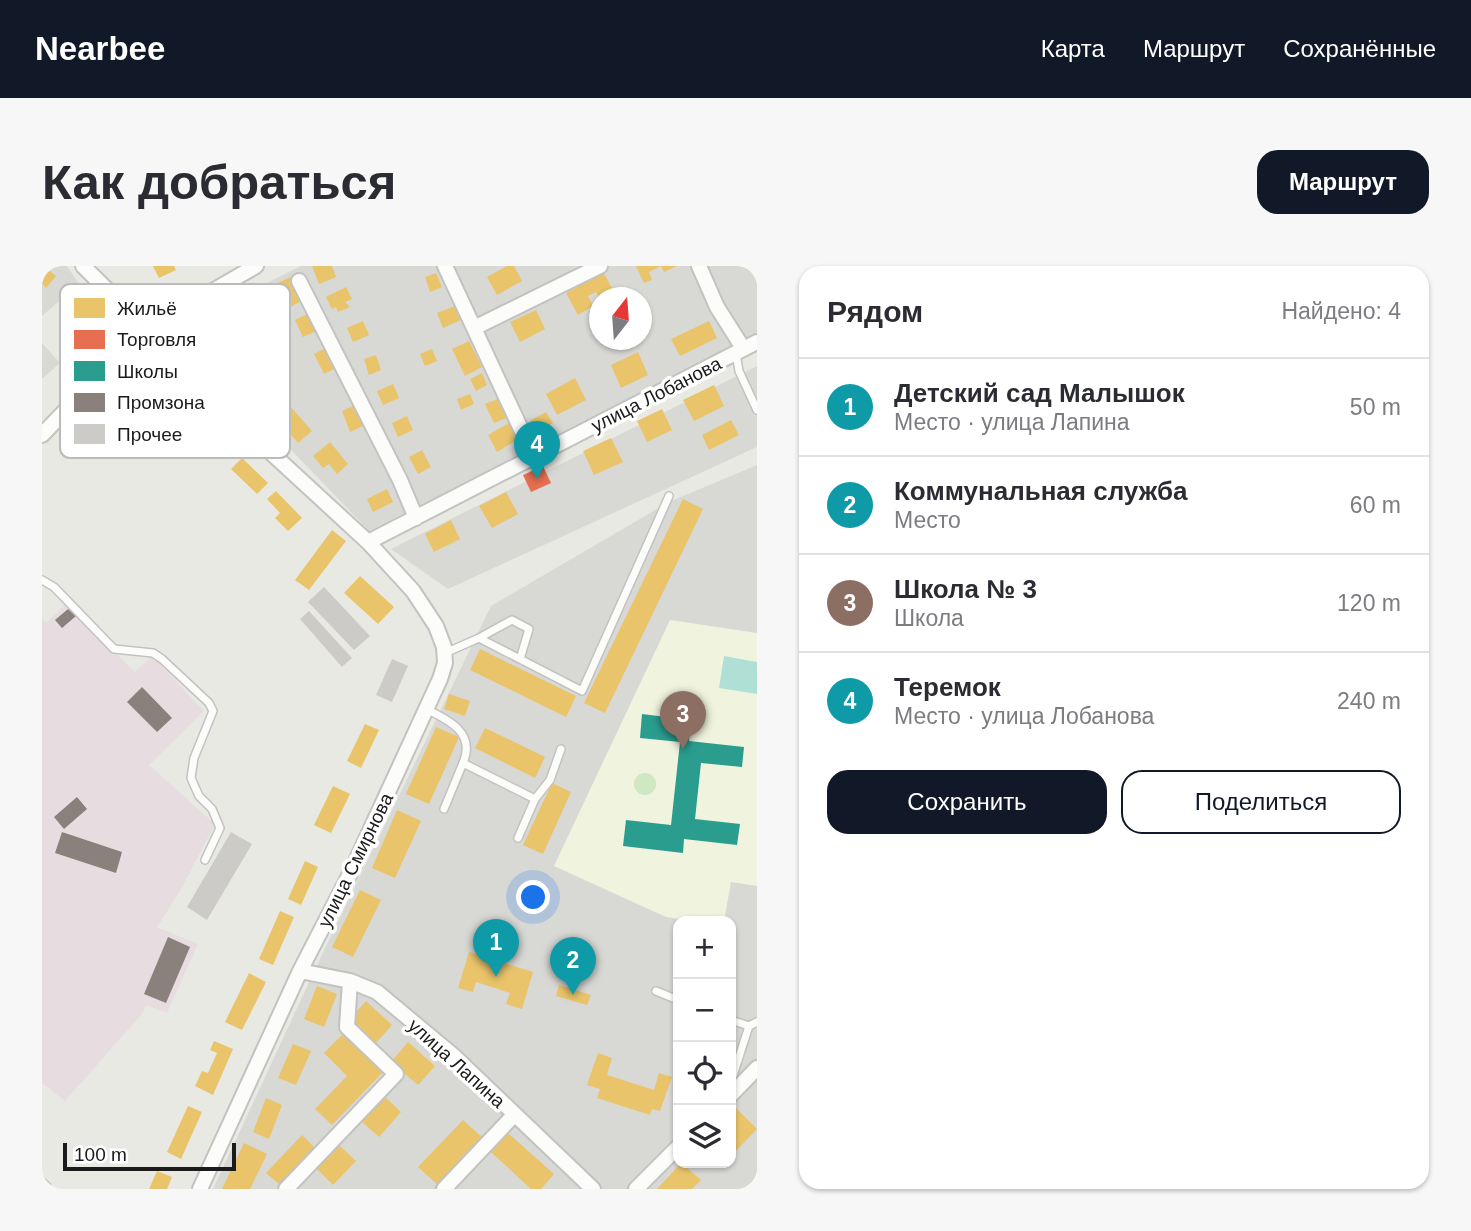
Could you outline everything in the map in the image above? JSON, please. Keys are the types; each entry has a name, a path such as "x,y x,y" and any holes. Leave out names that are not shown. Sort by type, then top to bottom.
{"street":[{"path":"83,266 102,284"},
{"path":"224,284 256,266"},
{"path":"445,266 534,457"},
{"path":"474,328 600,266"},
{"path":"699,266 740,350"},
{"path":"299,281 400,480 416,518"},
{"name":"улица Лобанова","path":"368,542 757,342"},
{"path":"42,435 60,416"},
{"path":"277,458 368,542 413,591 436,626 445,653"},
{"name":"улица Смирнова","path":"200,1189 300,971 352,870 426,709 440,678 445,653"},
{"name":"улица Лапина","path":"300,971 350,981 377,992 455,1057 593,1189"},
{"path":"286,1189 396,1074 346,1027 350,981"},
{"path":"736,1090 757,1068"},
{"path":"444,1189 514,1115"},
{"path":"636,1189 673,1152"}],"lane":[{"path":"740,350 739,371 757,410"},
{"path":"479,638 582,691 669,496"},
{"path":"42,580 54,586 114,649 153,653 209,703 213,711 194,758 191,778 199,796 212,809 219,828 205,860"},
{"path":"445,653 512,620 529,629 520,659"},
{"path":"426,709 451,720 464,736 466,756 444,809"},
{"path":"518,838 535,799 550,780 561,749"},
{"path":"463,763 535,799"},
{"path":"656,991 673,998"},
{"path":"736,1022 749,1026 757,1022"},
{"path":"736,1066 749,1026"}],"shaded area":[{"path":"42,266 67,266 79,284 60,284 60,300 42,316"},
{"path":"301,266 757,266 757,333 369,531 290,449 290,284 265,284"},
{"path":"42,343 60,363 42,379"},
{"path":"757,366 757,447 448,589 391,549"},
{"path":"757,465 757,1189 213,1189 317,965 491,606 669,502"},
{"path":"66,604 135,672 152,656 204,711 149,765 215,824 179,893 157,927 198,944 167,1013 146,1005 143,1013 65,1101 42,1083 42,617 46,623"},
{"path":"670,620 757,633 757,886 731,882 725,916 673,918 554,866"},
{"path":"724,656 757,662 757,694 719,688"}],"green space":[{"path":"645,773 655,780 656,784 649,794 645,795 635,788 634,784 641,774"}],"building: Жильё":[{"path":"42,266 56,276 46,288 42,284"},
{"path":"153,266 174,266 176,270 159,278"},
{"path":"312,266 332,266 336,277 319,284"},
{"path":"507,266 514,266 522,281 497,295 487,277"},
{"path":"636,266 661,266 649,272 652,280 644,283"},
{"path":"661,266 677,266 664,272"},
{"path":"603,272 611,287 589,287 589,308 578,315 566,293"},
{"path":"436,273 442,287 430,292 425,277"},
{"path":"290,277 303,300 290,307 290,284 276,284"},
{"path":"346,287 352,299 345,302 350,307 338,312 336,307 332,309 326,297"},
{"path":"455,306 461,320 443,328 437,313"},
{"path":"536,310 545,329 520,342 510,322"},
{"path":"309,313 317,331 303,337 295,320"},
{"path":"363,321 369,335 353,342 347,328"},
{"path":"709,321 717,338 680,356 671,339"},
{"path":"469,341 482,367 465,376 452,349"},
{"path":"326,348 336,368 324,374 314,354"},
{"path":"432,349 437,361 425,366 420,354"},
{"path":"638,352 648,375 621,388 611,365"},
{"path":"376,355 381,370 369,375 364,359"},
{"path":"482,373 487,385 476,391 470,379"},
{"path":"575,378 586,400 557,415 546,394"},
{"path":"393,384 399,398 383,405 377,391"},
{"path":"714,385 724,406 694,421 683,400"},
{"path":"470,394 474,404 461,410 457,399"},
{"path":"500,398 509,417 494,423 485,404"},
{"path":"355,405 365,425 350,432 342,411"},
{"path":"290,406 312,431 298,443 290,434"},
{"path":"662,409 672,430 647,442 637,421"},
{"path":"546,412 553,423 536,432 530,421"},
{"path":"407,416 413,430 398,437 392,423"},
{"path":"731,420 739,435 709,450 702,435"},
{"path":"509,423 518,439 497,452 488,435"},
{"path":"611,438 623,462 594,475 583,451"},
{"path":"330,442 348,464 337,474 329,464 323,468 313,456"},
{"path":"422,450 431,467 418,474 409,457"},
{"path":"242,458 268,483 257,494 231,469"},
{"path":"387,489 393,502 373,512 367,499"},
{"path":"276,491 302,518 288,531 275,518 280,513 267,499"},
{"path":"506,492 518,514 492,528 479,506"},
{"path":"683,499 703,509 605,713 584,703"},
{"path":"451,520 460,539 434,552 425,534"},
{"path":"332,530 346,541 309,590 295,580"},
{"path":"360,576 394,607 378,624 344,593"},
{"path":"480,649 576,696 566,717 470,670"},
{"path":"449,694 470,701 465,716 444,709"},
{"path":"365,724 379,730 361,768 347,761"},
{"path":"436,727 459,737 429,804 406,794"},
{"path":"485,728 545,757 535,778 475,748"},
{"path":"552,783 571,792 543,854 523,845"},
{"path":"333,786 350,794 331,833 314,825"},
{"path":"397,810 421,821 395,878 372,868"},
{"path":"305,861 318,867 301,905 288,899"},
{"path":"360,890 381,900 353,957 332,947"},
{"path":"280,911 294,917 273,965 259,959"},
{"path":"469,952 533,972 522,1009 506,1004 510,993 476,982 473,992 458,988"},
{"path":"249,973 266,982 242,1030 225,1022"},
{"path":"559,985 591,995 587,1005 556,996"},
{"path":"317,986 337,994 324,1027 304,1019"},
{"path":"366,1001 392,1025 376,1043 350,1019"},
{"path":"343,1034 383,1072 332,1125 315,1109 347,1076 324,1053"},
{"path":"214,1041 233,1049 213,1095 195,1086 202,1071 208,1073 217,1053 210,1050"},
{"path":"408,1042 435,1066 418,1085 391,1062"},
{"path":"293,1044 311,1051 296,1085 278,1078"},
{"path":"598,1053 612,1058 607,1075 654,1090 659,1073 672,1077 660,1111 652,1109 650,1115 597,1098 600,1089 587,1085"},
{"path":"384,1096 401,1112 379,1137 361,1121"},
{"path":"266,1098 282,1105 269,1139 253,1132"},
{"path":"188,1106 202,1112 181,1159 167,1152"},
{"path":"736,1108 757,1129 736,1151"},
{"path":"463,1120 484,1139 439,1186 418,1167"},
{"path":"508,1133 554,1174 541,1189 531,1189 491,1152"},
{"path":"302,1135 314,1147 279,1184 266,1173"},
{"path":"244,1143 267,1154 250,1189 222,1189"},
{"path":"339,1145 356,1161 333,1185 316,1168"},
{"path":"676,1168 687,1168 701,1180 692,1189 657,1189"},
{"path":"157,1171 172,1177 167,1189 149,1189"}],"building: Торговля":[{"path":"543,466 551,483 531,492 523,475"}],"building: Школы":[{"path":"642,714 691,720 689,741 744,747 742,767 701,763 695,819 740,824 737,845 684,839 683,853 623,846 626,820 671,825 680,742 640,738"}],"building: Промзона":[{"path":"68,609 76,616 62,628 55,620"},
{"path":"142,687 172,718 157,732 127,702"},
{"path":"77,797 87,809 64,829 54,817"},
{"path":"62,832 122,852 116,873 55,853"},
{"path":"168,937 190,947 166,1003 144,994"}],"building: Прочее":[{"path":"324,587 370,636 354,650 308,602"},
{"path":"309,611 352,658 342,667 300,619"},
{"path":"392,659 408,666 392,702 376,695"},
{"path":"231,832 252,844 207,920 187,907"},
{"path":"42,1175 52,1184 47,1189 42,1189"}],"place":[{"name":"Теремок","path":"537,479"},
{"name":"Школа № 3","path":"683,749"},
{"name":"Детский сад Малышок","path":"496,977"},
{"name":"Коммунальная служба","path":"573,995"}]}
